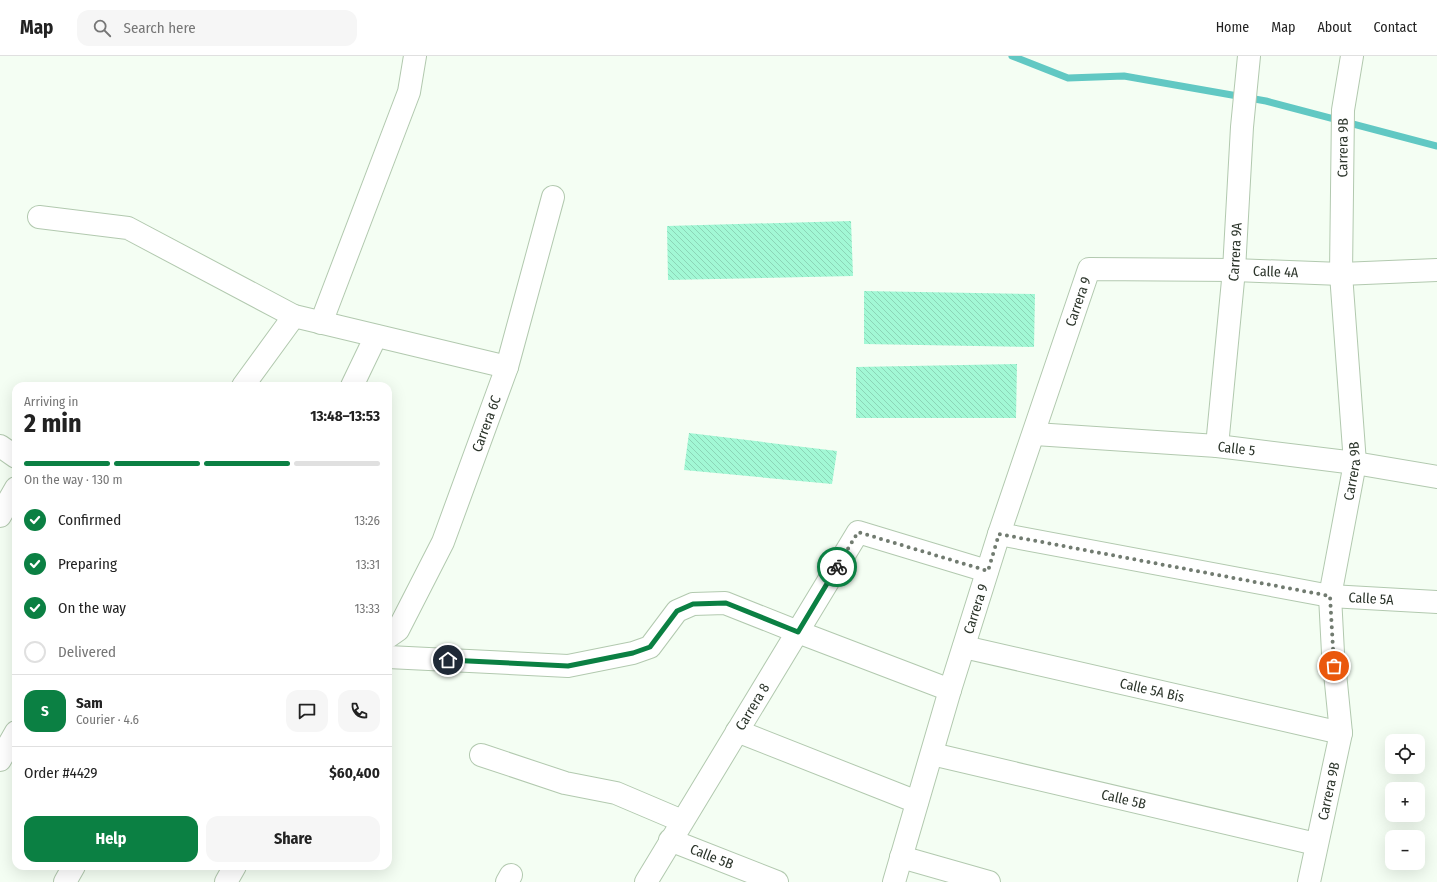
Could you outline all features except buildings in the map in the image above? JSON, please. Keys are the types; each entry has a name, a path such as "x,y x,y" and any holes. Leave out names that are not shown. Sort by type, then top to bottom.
{"street":[{"path":"321,323 409,92 415,56"},
{"name":"Carrera 9A","path":"1217,446 1234,270 1242,127 1249,56"},
{"name":"Carrera 9B","path":"1309,882 1341,733 1333,653 1330,596 1355,462 1341,274 1343,110 1352,56"},
{"name":"Carrera 6C","path":"392,634 398,630 443,542 507,367 553,196"},
{"path":"39,218 128,228 294,316 507,367"},
{"name":"Calle 4A","path":"1089,270 1234,270 1341,274 1437,270"},
{"name":"Carrera 9","path":"894,882 950,690 999,534 1035,434 1089,270"},
{"path":"246,382 294,316"},
{"path":"354,382 376,336"},
{"name":"Calle 5","path":"1035,434 1217,446 1355,462 1437,477"},
{"path":"0,446 12,455"},
{"path":"0,516 12,495"},
{"name":"Carrera 8","path":"646,882 670,840 858,532 988,571"},
{"name":"Calle 5A","path":"999,534 1330,596 1437,602"},
{"path":"392,657 568,666 633,653 650,647 677,611 693,604 726,603 950,690"},
{"name":"Calle 5A Bis","path":"964,647 1341,733"},
{"path":"737,731 917,802"},
{"path":"0,760 11,734"},
{"name":"Calle 5B","path":"932,754 1316,844"},
{"path":"481,755 565,783 616,793 682,821"},
{"name":"Calle 5B","path":"670,840 777,882"},
{"path":"901,857 989,882"},
{"path":"65,882 72,870"},
{"path":"226,882 233,870"}],"waterway":[{"path":"1012,56 1068,78 1124,76 1266,101 1437,146"}],"way so far":[{"path":"837,567 858,532 988,571 999,534 1330,596 1334,666"}],"route":[{"path":"448,660 568,666 633,653 650,647 677,611 693,604 726,603 798,632 837,567"}]}
